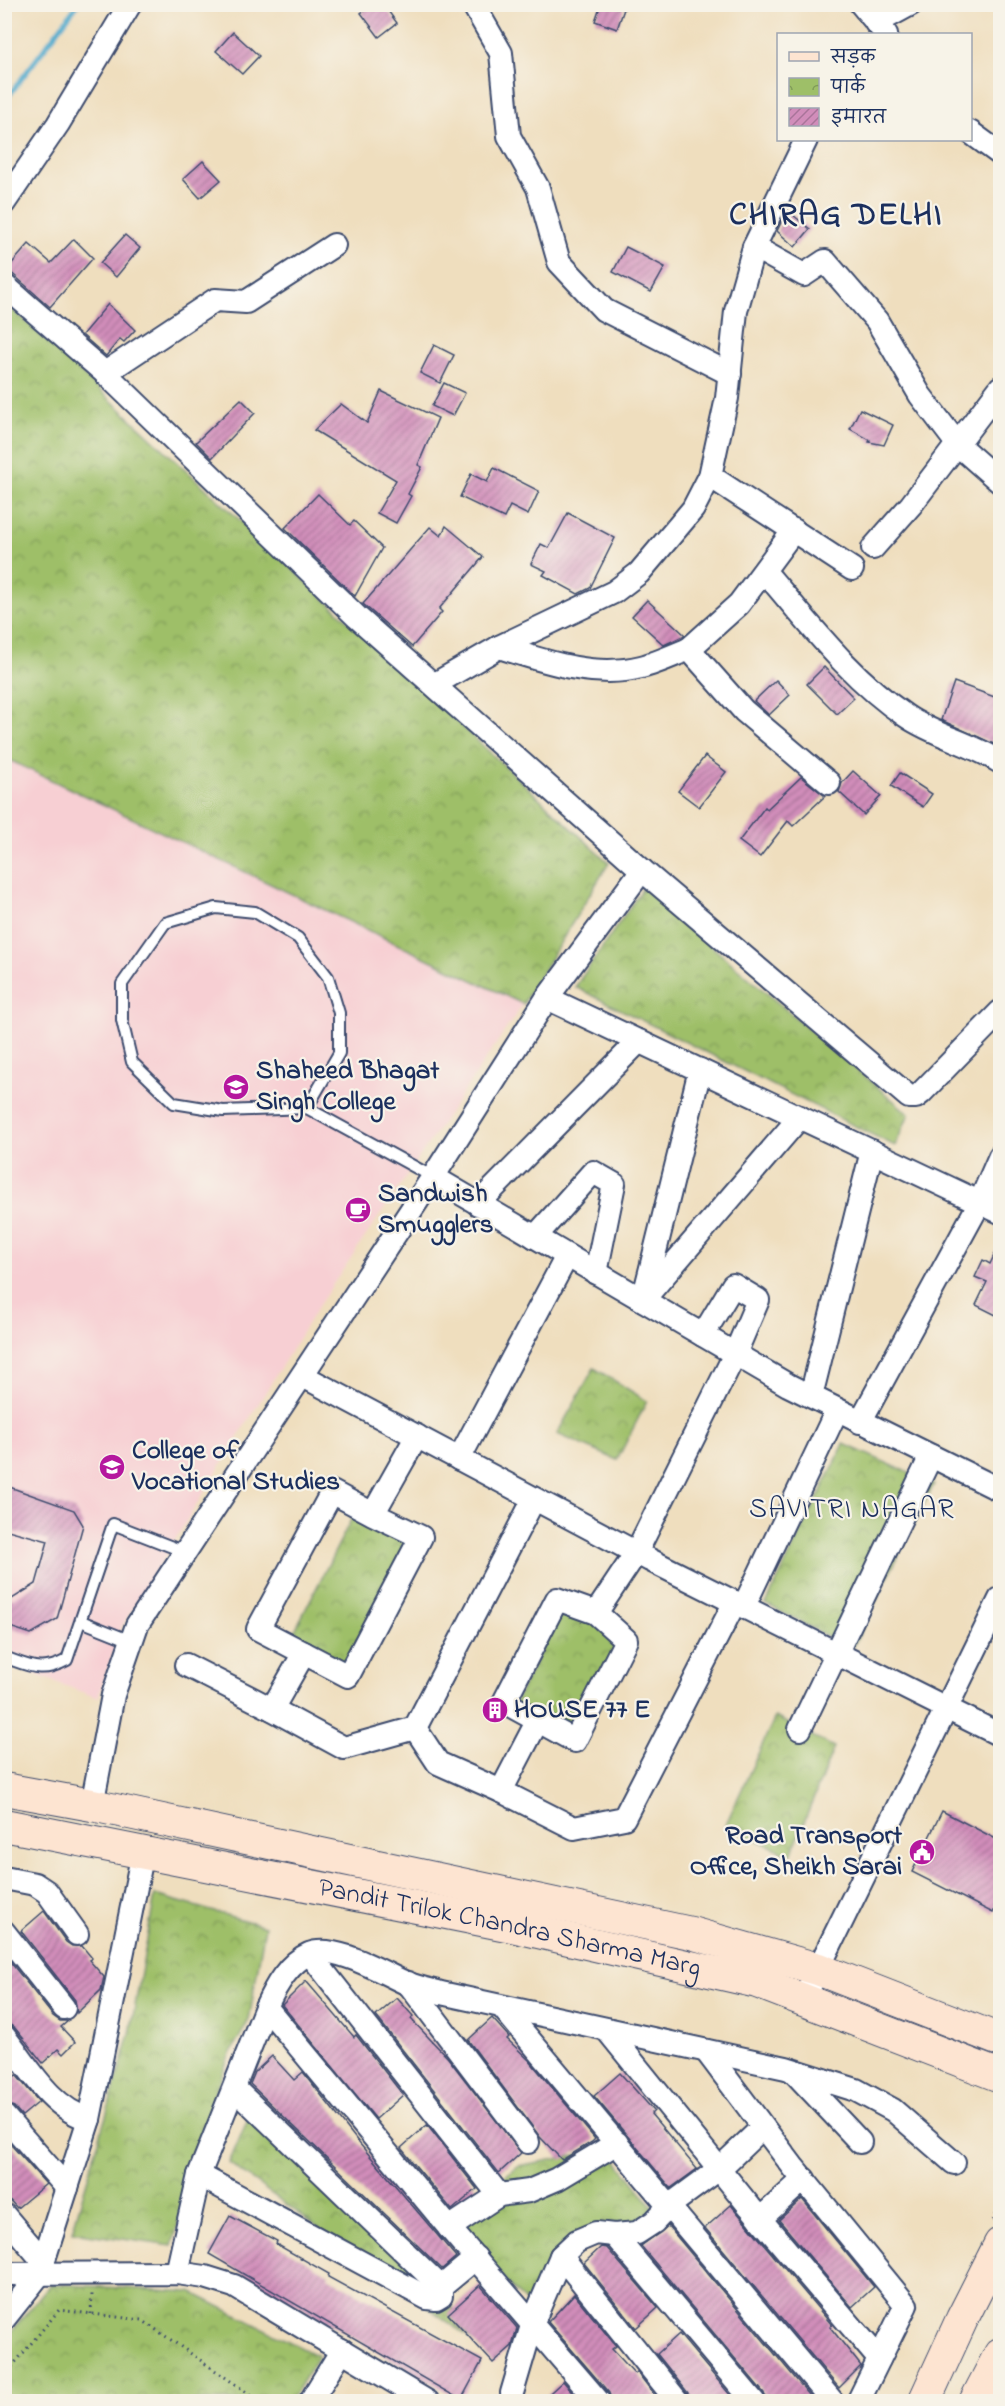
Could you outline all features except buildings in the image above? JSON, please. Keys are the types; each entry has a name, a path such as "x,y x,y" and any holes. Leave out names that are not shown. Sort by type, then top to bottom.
{"main road":[{"name":"Pandit Trilok Chandra Sharma Marg","path":"4,1789 92,1805 692,1933 818,1970 993,2034"},
{"name":"Pandit Trilok Chandra Sharma Marg","path":"4,1825 507,1925 757,1982 1000,2076"},
{"path":"971,2065 1000,2084"},
{"path":"924,2402 1000,2244"},
{"path":"975,2402 1000,2354"}],"street":[{"path":"4,202 58,124 130,4"},
{"path":"473,4 501,53 509,136 538,188 559,262 604,310 730,374"},
{"path":"861,4 881,28 911,4"},
{"path":"972,133 1000,154"},
{"path":"435,684 499,648 614,592 639,573 693,509 710,476 727,398 736,311 754,247 806,141"},
{"path":"105,373 215,300 246,302 334,245"},
{"path":"754,247 804,275 825,261 877,321 920,395 958,445 1000,482"},
{"path":"4,285 105,373 357,617 642,870 909,1097 916,1097 921,1093 1000,1012"},
{"path":"873,548 958,445 1000,388"},
{"path":"710,476 852,569"},
{"path":"499,648 553,663 593,670 640,668 689,649 739,604 794,530"},
{"path":"765,572 842,661 907,717 986,753 1000,762"},
{"path":"689,649 744,711 829,783"},
{"path":"92,1805 112,1695 137,1625 303,1376 547,998 642,870"},
{"path":"547,998 1000,1212"},
{"path":"478,1204 639,1041"},
{"path":"643,1300 700,1070"},
{"path":"643,1300 800,1117"},
{"path":"811,1396 872,1151"},
{"path":"860,1422 980,1202 1000,1156"},
{"path":"535,1237 593,1172 614,1184 596,1273"},
{"path":"433,1177 811,1396 1000,1490"},
{"path":"459,1459 567,1256"},
{"path":"596,1613 636,1553 735,1354 758,1300 733,1285 703,1335"},
{"path":"303,1376 636,1553 1000,1735"},
{"path":"415,1728 438,1763 501,1791 574,1828 624,1818 740,1604 837,1410"},
{"path":"373,1514 417,1436"},
{"path":"800,1729 932,1456"},
{"path":"332,1492 373,1514 421,1537 348,1676 258,1629 332,1492"},
{"path":"186,1665 344,1748 415,1728 534,1499"},
{"path":"557,1599 596,1613 626,1640 575,1741 504,1702 557,1599"},
{"path":"803,2000 1000,1599"},
{"path":"272,1709 304,1653"},
{"path":"501,1791 538,1720"},
{"path":"4,2319 42,2268 89,2120 142,1852"},
{"path":"4,1878 35,1884 47,1892 77,1934"},
{"path":"4,1932 64,2008"},
{"path":"310,1953 499,2195"},
{"path":"177,2273 199,2175 266,2007 274,1989 290,1968 310,1953 337,1954 408,1983 502,2007 792,2070 856,2090 893,2110 954,2163"},
{"path":"408,1983 528,2142"},
{"path":"266,2007 449,2228 533,2322 599,2402"},
{"path":"502,2007 833,2402"},
{"path":"607,2030 760,2219 879,2359"},
{"path":"4,2036 60,2105 74,2115 89,2120"},
{"path":"706,2051 763,2127 906,2305 858,2402"},
{"path":"792,2070 860,2142"},
{"path":"199,2175 427,2298 435,2299 441,2296 441,2287 235,2088"},
{"path":"4,2115 67,2188"},
{"path":"512,2393 533,2322 561,2256 577,2241 596,2233 614,2235 637,2233 719,2169 763,2127"},
{"path":"449,2228 499,2195 529,2191 557,2179 617,2143"},
{"path":"760,2219 804,2179"},
{"path":"4,2215 42,2268"},
{"path":"614,2235 754,2402"},
{"path":"561,2256 678,2402"},
{"path":"441,2287 476,2258"},
{"path":"4,2274 42,2268 177,2273 205,2277 234,2286 428,2402"},
{"path":"310,2402 342,2350"}],"lane":[{"path":"307,1107 339,1053 339,1013 328,977 298,938 255,912 216,908 165,923 122,984 122,1020 132,1062 174,1103 224,1110 307,1107 433,1177"},
{"path":"4,1657 38,1669 53,1668 67,1660 113,1524 186,1552"},
{"path":"81,1621 131,1641"}],"path":[{"path":"4,2376 59,2310 142,2320 261,2402"}],"shaded area":[{"name":"Shaheed Bhagat Singh College","path":"4,758 523,1004 319,1305 121,1628 98,1698 5,1663"}],"green space":[{"path":"4,301 609,863 523,1004 5,758"},
{"path":"643,888 909,1114 895,1146 575,987"},
{"path":"594,1368 647,1401 617,1460 557,1434"},
{"path":"844,1444 934,1484 852,1649 766,1604"},
{"path":"358,1506 421,1537 348,1676 286,1648"},
{"path":"562,1608 626,1640 575,1741 512,1709"},
{"path":"775,1717 834,1747 791,1855 725,1826"},
{"path":"155,1895 265,1926 249,2020 229,2056 214,2096 172,2246 72,2232 130,2034"},
{"path":"257,2098 448,2302 492,2354 229,2163"},
{"path":"578,2155 612,2155 663,2220 582,2236 534,2312 458,2228 474,2200 518,2166"},
{"path":"51,2284 191,2292 318,2356 290,2401 5,2402 5,2339"}],"waterway":[{"path":"4,102 78,4"}],"place":[{"name":"Shaheed Bhagat Singh College","path":"236,1087"},
{"name":"Sandwish Smugglers","path":"358,1210"},
{"name":"College of Vocational Studies","path":"112,1467"},
{"name":"HOUSE 77 E","path":"495,1710"},
{"name":"Road Transport Office, Sheikh Sarai","path":"922,1852"}],"district":[{"name":"CHIRAG DELHI","path":"836,216"},
{"name":"SAVITRI NAGAR","path":"852,1510"}]}
